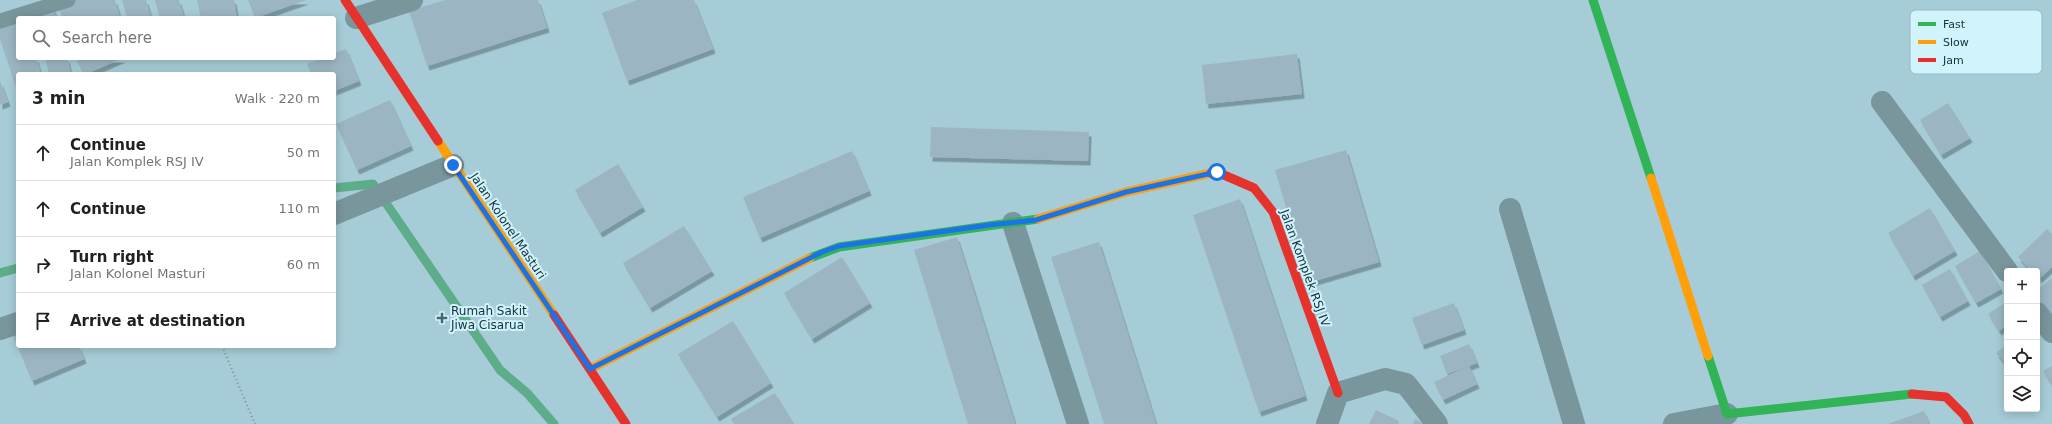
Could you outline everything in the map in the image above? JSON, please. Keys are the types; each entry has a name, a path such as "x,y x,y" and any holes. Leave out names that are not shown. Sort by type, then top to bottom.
{"street":[{"name":"Jalan Kolonel Masturi","path":"345,0 626,424"},
{"path":"356,18 412,0"},
{"path":"1593,0 1727,414"},
{"path":"1882,102 2004,268"},
{"path":"336,213 453,165"},
{"name":"Jalan Komplek RSJ IV","path":"590,369 822,252 839,246 1036,220 1126,192 1217,172 1254,188 1273,212 1338,393"},
{"path":"1510,209 1574,424"},
{"path":"1013,223 1078,424"},
{"path":"2040,317 2052,332"},
{"path":"0,329 16,324"},
{"path":"1327,424 1338,393 1385,379 1406,384 1437,424"},
{"path":"1674,424 1727,414 1917,393 1946,397 1964,415 1969,424"}],"lane":[{"path":"16,16 68,0"},
{"path":"0,21 16,16"}],"path":[{"path":"223,348 255,424"}],"building":[{"path":"76,0 115,0 119,16 61,16 58,4"},
{"path":"122,0 146,0 150,16 126,16"},
{"path":"155,0 179,0 183,16 159,16"},
{"path":"197,0 234,0 237,16 201,16"},
{"path":"248,0 306,0 261,16 254,16"},
{"path":"445,0 538,0 547,28 427,66 409,11"},
{"path":"637,0 694,0 713,49 627,81 602,13"},
{"path":"53,7 55,16 37,16"},
{"path":"16,23 16,60 37,60 40,72 16,72 16,87 0,39 0,28"},
{"path":"346,49 359,81 336,90 336,72 310,72 307,64 317,60 336,60 336,52"},
{"path":"1297,54 1302,94 1206,104 1202,65"},
{"path":"46,60 68,60 70,72 48,72"},
{"path":"77,60 118,60 91,72 82,72"},
{"path":"0,81 8,102 0,105"},
{"path":"390,100 411,146 357,170 336,124"},
{"path":"1948,103 1970,138 1941,155 1920,120"},
{"path":"931,127 1089,132 1088,161 930,157"},
{"path":"1346,150 1379,262 1308,283 1275,170"},
{"path":"852,151 869,191 760,238 743,197"},
{"path":"618,164 643,207 600,233 575,190"},
{"path":"1240,199 1305,396 1259,412 1193,215"},
{"path":"1930,208 1955,251 1913,276 1888,233"},
{"path":"684,226 712,271 650,308 623,263"},
{"path":"2047,229 2052,234 2052,267 2040,278 2040,268 2028,268 2018,257"},
{"path":"957,237 1015,424 968,424 914,250"},
{"path":"1099,242 1156,424 1104,424 1051,257"},
{"path":"1980,251 2001,289 1976,303 1955,266"},
{"path":"842,257 870,303 812,339 784,293"},
{"path":"1950,269 1968,301 1940,317 1922,285"},
{"path":"2052,278 2052,324 2040,310 2040,288"},
{"path":"1454,303 1464,330 1422,345 1412,318"},
{"path":"2004,304 2004,327 1999,331 1988,314"},
{"path":"733,321 771,383 717,417 678,354"},
{"path":"16,331 16,343 12,333"},
{"path":"1469,344 1477,363 1447,374 1440,356"},
{"path":"2004,346 2004,362 1996,353"},
{"path":"18,348 80,348 84,359 32,381"},
{"path":"1469,366 1477,384 1443,400 1434,382"},
{"path":"2052,366 2052,386 2043,371"},
{"path":"775,393 794,424 734,424 731,419"},
{"path":"1376,410 1399,421 1398,424 1369,424"},
{"path":"1924,411 1929,424 1888,424"},
{"path":"1415,419 1425,424 1413,424"}],"waterway":[{"path":"336,188 373,184 500,370 527,393 554,424"},
{"path":"0,273 16,269"}],"traffic: fast":[{"path":"1593,0 1651,178"},
{"path":"810,258 839,247 1038,219"},
{"path":"1708,356 1727,414 1912,394"}],"traffic: slow":[{"path":"438,141 554,315"},
{"path":"1038,219 1126,192 1211,173"},
{"path":"1651,178 1708,356"},
{"path":"590,369 810,258"}],"traffic: jam":[{"path":"345,0 438,141"},
{"path":"1211,173 1217,172 1254,188 1273,212 1338,393"},
{"path":"554,315 626,424"},
{"path":"1912,394 1946,397 1964,415 1969,424"}],"place":[{"name":"Rumah Sakit Jiwa Cisarua","path":"442,318"}],"route":[{"path":"453,165 590,369 822,252 839,246 1036,220 1126,192 1217,172"}]}
